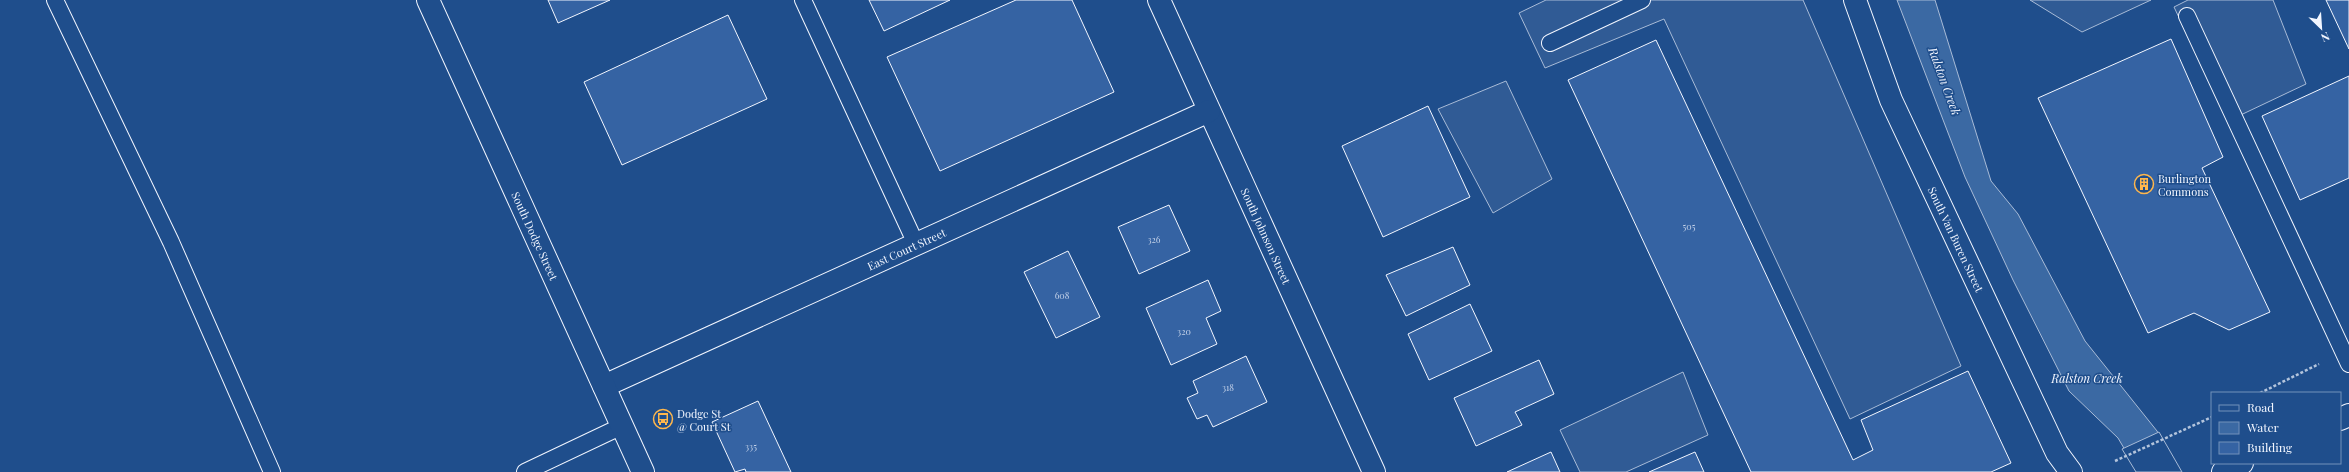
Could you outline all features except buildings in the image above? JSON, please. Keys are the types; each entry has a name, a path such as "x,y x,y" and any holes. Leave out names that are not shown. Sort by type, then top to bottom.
{"street":[{"name":"South Dodge Street","path":"428,0 643,472"},
{"name":"South Johnson Street","path":"1159,0 1374,472"},
{"name":"South Van Buren Street","path":"1855,0 1891,100 2057,453 2071,472"},
{"name":"East Court Street","path":"604,386 1210,111"}],"lane":[{"path":"55,0 171,242 272,472"},
{"path":"803,0 916,244"},
{"path":"1550,43 1642,0"},
{"path":"2187,16 2346,358"},
{"path":"525,472 622,426"}],"path":[{"path":"2262,392 2346,358"},
{"path":"2115,461 2211,418"}],"shaded area":[{"path":"1546,0 1803,0 1961,366 1850,419 1664,19 1545,68 1519,13"},
{"path":"2030,0 2151,0 2082,32"},
{"path":"2188,0 2273,0 2306,84 2228,121 2174,7"},
{"path":"1506,81 1552,179 1493,213 1438,109"},
{"path":"1683,372 1708,435 1626,472 1580,472 1560,430"}],"water":[{"name":"Ralston Creek","path":"1897,0 1935,0 1991,181 2018,214 2085,341 2157,431 2180,472 2138,472 2118,438 2069,391 2013,280 1965,177"}],"pier":[{"path":"2159,432 2182,472 2136,472 2122,449"}],"place":[{"name":"Burlington Commons","path":"2144,184"},
{"name":"Dodge St @ Court St","path":"663,419"}]}
